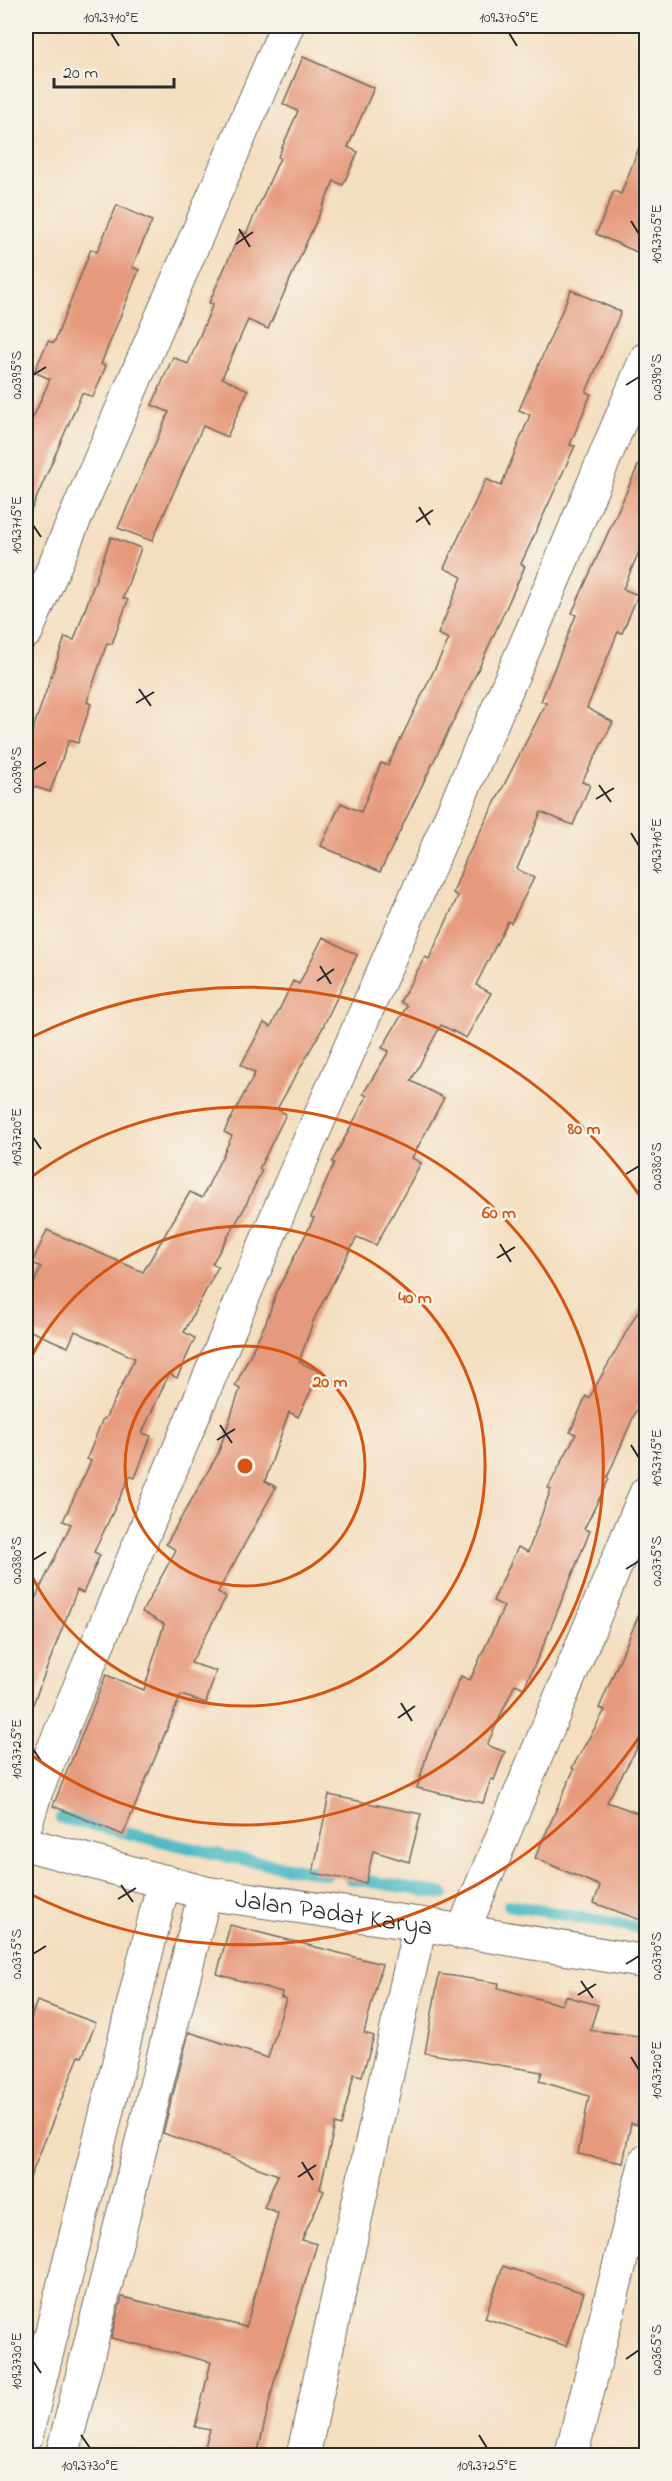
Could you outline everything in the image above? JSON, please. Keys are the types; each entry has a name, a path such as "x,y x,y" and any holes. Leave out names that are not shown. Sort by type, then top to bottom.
{"street":[{"path":"26,632 287,26"},
{"path":"26,1822 36,1791 282,1204 534,626 646,359"},
{"path":"462,1933 646,1493"},
{"name":"Jalan Padat Karya","path":"26,1844 205,1893 420,1924 462,1933 646,1962"},
{"path":"26,2436 164,1881"},
{"path":"62,2456 205,1893"},
{"path":"303,2456 420,1924"},
{"path":"571,2456 646,2161"}],"building":[{"path":"303,57 374,88 348,147 358,152 343,185 334,181 268,329 248,320 222,378 248,390 227,437 203,426 152,541 118,528 169,412 152,405 173,357 188,364 213,304 209,303 241,231 246,234 280,158 278,157 298,111 283,104"},
{"path":"644,135 646,136 646,256 596,234 614,191 621,194"},
{"path":"117,205 152,221 132,267 139,270 101,364 106,366 93,397 82,393 26,522 26,434 50,379 34,372 48,341 54,343 91,249 97,252"},
{"path":"571,290 621,312 586,392 591,394 570,445 575,446 521,564 525,566 478,670 380,872 321,846 341,803 361,812 381,763 388,765 449,639 438,634 462,577 444,568 486,479 501,486 530,415 519,410"},
{"path":"646,448 646,535 623,589 638,595 622,633 618,632 587,708 613,722 582,782 590,785 573,825 541,812 517,869 534,878 511,923 508,921 476,985 491,993 466,1038 441,1025 411,1081 444,1098 412,1158 421,1163 376,1245 357,1237 314,1319 299,1362 320,1372 298,1417 289,1412 265,1481 276,1487 218,1592 226,1597 191,1663 216,1671 206,1703 181,1695 123,1835 53,1806 106,1675 144,1690 164,1624 142,1612 176,1550 166,1544 218,1454 240,1389 235,1386 266,1322 277,1291 314,1218 311,1217 334,1163 332,1162 367,1096 363,1094 389,1051 382,1048 407,1006 400,1002 425,957 429,959 458,896 453,893 466,859 546,703 541,701 576,615 572,613"},
{"path":"111,537 141,548 123,598 128,600 112,644 107,643 87,702 91,704 78,743 69,740 50,792 26,784 26,749 65,637 74,640"},
{"path":"323,937 357,955 322,1029 277,1109 286,1114 259,1169 262,1170 244,1209 212,1264 218,1267 184,1332 195,1338 177,1378 169,1374 142,1433 151,1436 135,1478 130,1476 94,1552 100,1555 83,1593 77,1590 28,1717 26,1716 26,1596 35,1599 71,1524 63,1521 91,1461 87,1459 103,1418 105,1419 135,1358 75,1331 68,1347 26,1329 26,1303 41,1267 32,1263 47,1230 143,1272 190,1192 202,1198 232,1136 224,1132 255,1073 241,1065 264,1023 271,1027 293,981 299,984"},
{"path":"646,1297 646,1391 607,1478 609,1479 584,1529 590,1531 544,1644 524,1688 515,1684 487,1745 505,1752 494,1780 491,1779 483,1803 417,1788 427,1754 461,1676 470,1680 504,1606 493,1601 518,1547 528,1552 551,1489 548,1488 576,1434 570,1432 586,1396 589,1398"},
{"path":"646,1598 646,1732 607,1802 646,1816 646,1922 594,1903 600,1886 535,1858 574,1769 572,1768 605,1710 599,1708"},
{"path":"329,1795 421,1814 409,1862 373,1851 366,1883 313,1873"},
{"path":"230,1925 382,1964 364,2033 374,2036 362,2076 354,2074 341,2126 335,2124 320,2189 324,2191 302,2240 317,2244 273,2386 257,2456 202,2456 210,2430 195,2427 211,2362 111,2338 122,2297 246,2327 278,2213 264,2207 278,2175 163,2133 189,2032 268,2058 286,1999 281,1997 282,1992 217,1974"},
{"path":"439,1974 499,1983 498,1988 562,2005 565,1996 598,2005 590,2030 646,2037 637,2125 631,2123 623,2163 578,2154 589,2096 539,2081 542,2072 425,2053"},
{"path":"37,2001 96,2023 82,2057 79,2056 27,2185 26,2031"},
{"path":"503,2266 584,2293 566,2346 485,2318"}],"waterway":[{"path":"61,1818 229,1857 327,1874"},
{"path":"350,1878 443,1894"},
{"path":"509,1905 646,1929"}]}
